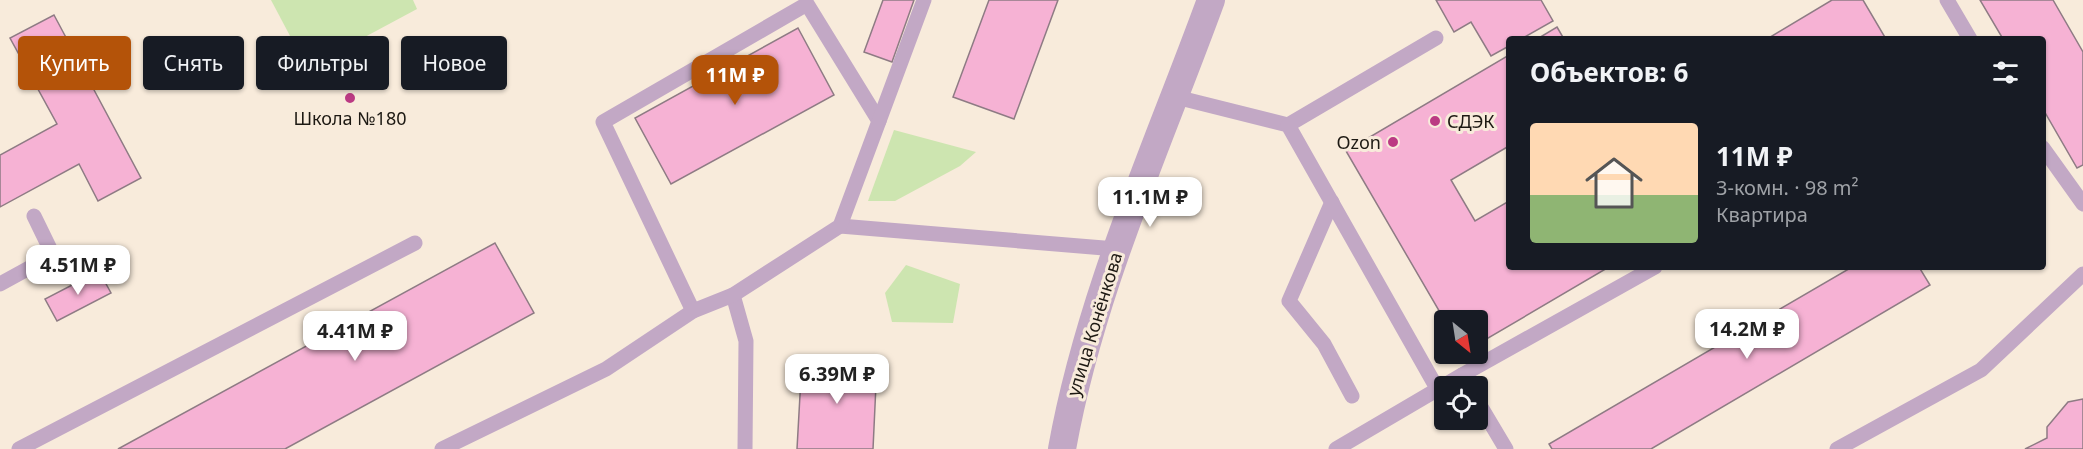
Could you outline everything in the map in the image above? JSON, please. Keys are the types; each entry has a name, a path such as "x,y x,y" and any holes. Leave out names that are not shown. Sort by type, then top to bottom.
{"street":[{"name":"улица Конёнкова","path":"1062,449 1072,393 1116,249 1211,0"}],"lane":[{"path":"442,449 606,369 693,311 733,295 840,226 924,0"},
{"path":"1947,0 1968,36"},
{"path":"693,311 603,122 807,4 879,121"},
{"path":"1176,96 1288,125 1436,38"},
{"path":"1288,125 1434,383"},
{"path":"2046,152 2083,204"},
{"path":"1332,202 1288,301 1324,344 1352,396"},
{"path":"0,284 53,255 34,216"},
{"path":"840,226 1116,249"},
{"path":"19,449 415,243"},
{"path":"1473,376 1650,270"},
{"path":"1837,449 1981,370 2083,274"},
{"path":"733,295 746,341 745,449"},
{"path":"1336,449 1434,392"},
{"path":"1488,419 1506,449"}],"green space":[{"path":"271,0 413,0 417,9 367,36 290,36"},
{"path":"894,130 976,152 960,166 895,201 868,201"},
{"path":"906,265 960,284 953,323 892,322 885,293"}],"building":[{"path":"883,0 914,0 892,62 864,52"},
{"path":"989,0 1058,0 1014,119 953,97"},
{"path":"1436,0 1541,0 1553,21 1526,36 1506,36 1506,48 1491,56 1471,22 1454,32"},
{"path":"1832,0 1863,0 1884,36 1772,36"},
{"path":"1980,0 2053,0 2083,52 2083,165 2077,168 2046,114 2046,36 2001,36"},
{"path":"54,15 65,36 18,36 18,53 10,38"},
{"path":"1557,27 1562,36 1542,36"},
{"path":"798,28 834,95 671,184 635,118"},
{"path":"1506,57 1506,148 1451,180 1475,221 1506,203 1506,270 1604,270 1488,338 1488,310 1439,310 1346,151"},
{"path":"38,90 94,90 141,178 98,201 79,164 0,207 0,155 57,124"},
{"path":"495,243 534,313 285,449 118,449"},
{"path":"1847,270 1921,270 1930,285 1651,449 1552,449 1549,444"},
{"path":"99,271 111,293 57,321 45,299"},
{"path":"802,359 877,363 873,449 797,449"},
{"path":"2083,399 2083,449 2025,449 2047,438 2047,427 2068,402"}],"place":[{"name":"Школа №180","path":"350,98"},
{"name":"СДЭК","path":"1435,121"},
{"name":"Ozon","path":"1393,142"}]}
